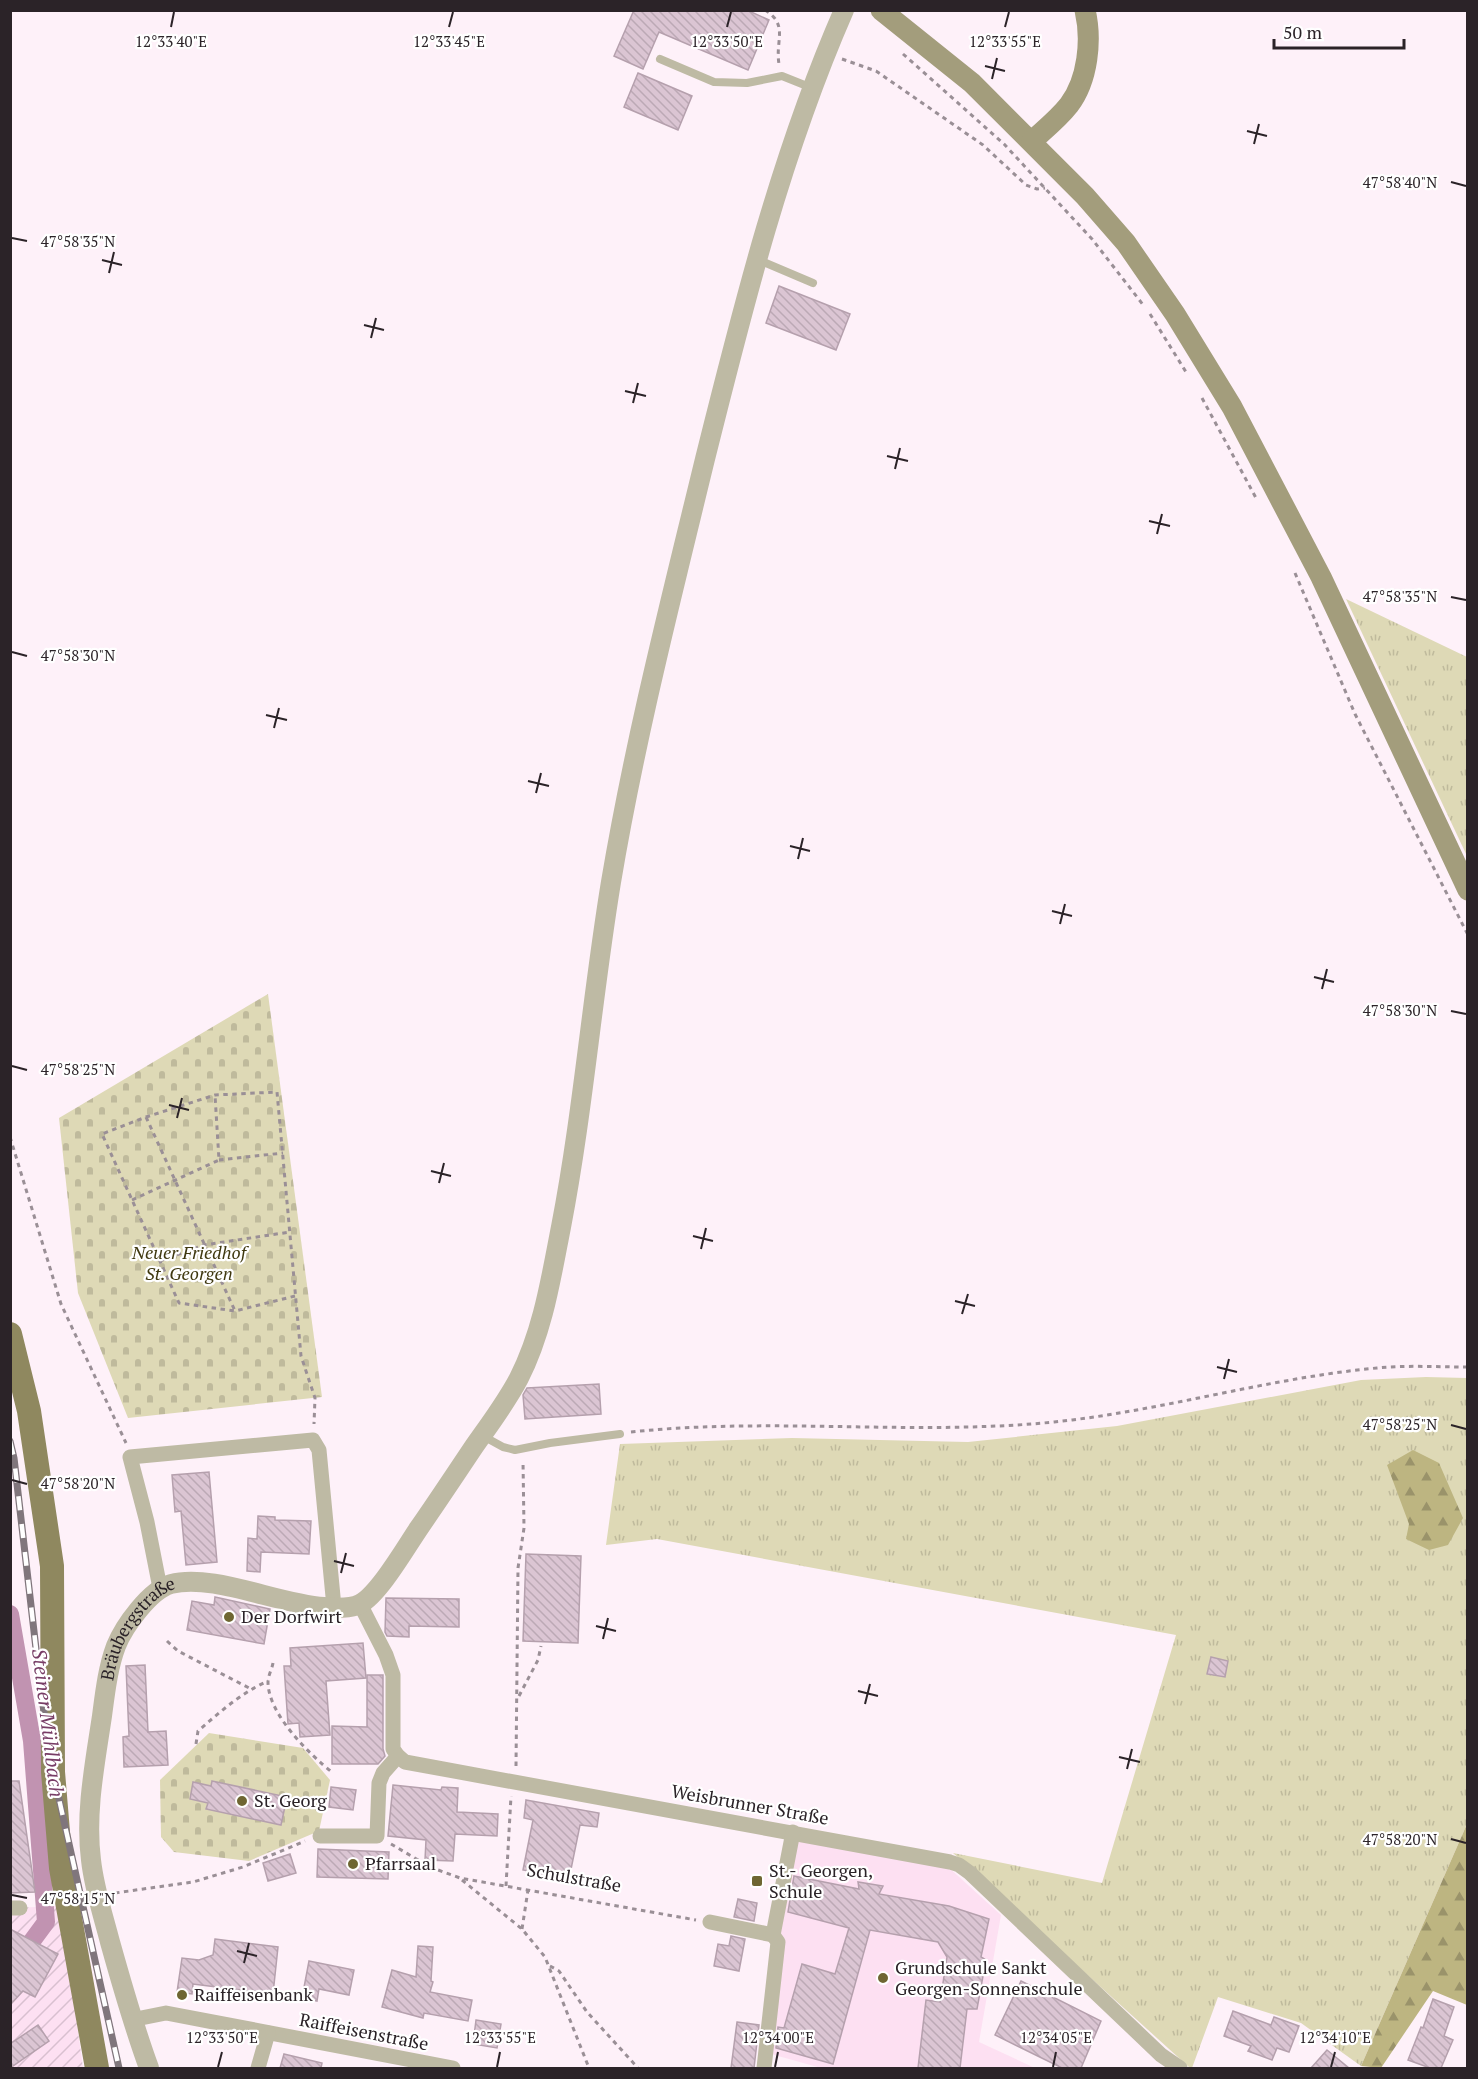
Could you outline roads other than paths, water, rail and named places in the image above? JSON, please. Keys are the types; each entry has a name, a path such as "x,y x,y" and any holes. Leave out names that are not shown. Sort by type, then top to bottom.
{"main road":[{"path":"881,10 972,83 1032,141 1126,243 1175,314 1232,407 1321,577 1467,890"},
{"path":"1032,141 1070,104 1077,92 1086,61 1088,41 1085,10"},
{"path":"10,1334 29,1411 52,1566 53,1772 61,1868 97,2068"}],"street":[{"path":"320,1836 377,1836 379,1783 383,1773 398,1756 393,1749 393,1675 386,1655 360,1604 377,1588 482,1435 517,1382 534,1341 550,1284 573,1161 603,933 628,790 684,545 756,260 813,88 844,10"},
{"path":"160,1588 147,1522 130,1457 312,1440 319,1450 334,1607"},
{"name":"Bräubergstraße","path":"149,2068 131,2020 98,1896 91,1865 89,1837 98,1747 111,1666 122,1633 160,1588 179,1582 216,1584 290,1603 334,1607 360,1604"},
{"name":"Weisbrunner Straße","path":"398,1756 405,1762 418,1766 793,1832 959,1865 1161,2055 1180,2068"},
{"path":"773,1935 793,1832"},
{"path":"710,1922 773,1935 778,1942 764,2068"},
{"name":"Raiffeisenstraße","path":"131,2020 166,2013 453,2068"},
{"path":"258,2068 268,2033"}],"lane":[{"path":"660,58 714,82 747,83 782,76 813,88"},
{"path":"756,260 813,283"},
{"path":"482,1435 503,1447 522,1450 550,1443 620,1434"}],"waterway":[{"name":"Steiner Mühlbach","path":"10,1614 32,1741 46,1922 32,1941"}],"railway":[{"path":"10,1441 53,1772 119,2068"}],"place":[{"name":"Der Dorfwirt","path":"229,1617"},
{"name":"St. Georg","path":"242,1801"},
{"name":"Pfarrsaal","path":"353,1864"},
{"name":"St.- Georgen, Schule","path":"757,1881"},
{"name":"Grundschule Sankt Georgen-Sonnenschule","path":"883,1978"},
{"name":"Raiffeisenbank","path":"182,1995"}],"park label":[{"name":"Neuer Friedhof St. Georgen","path":"189,1263"}]}
